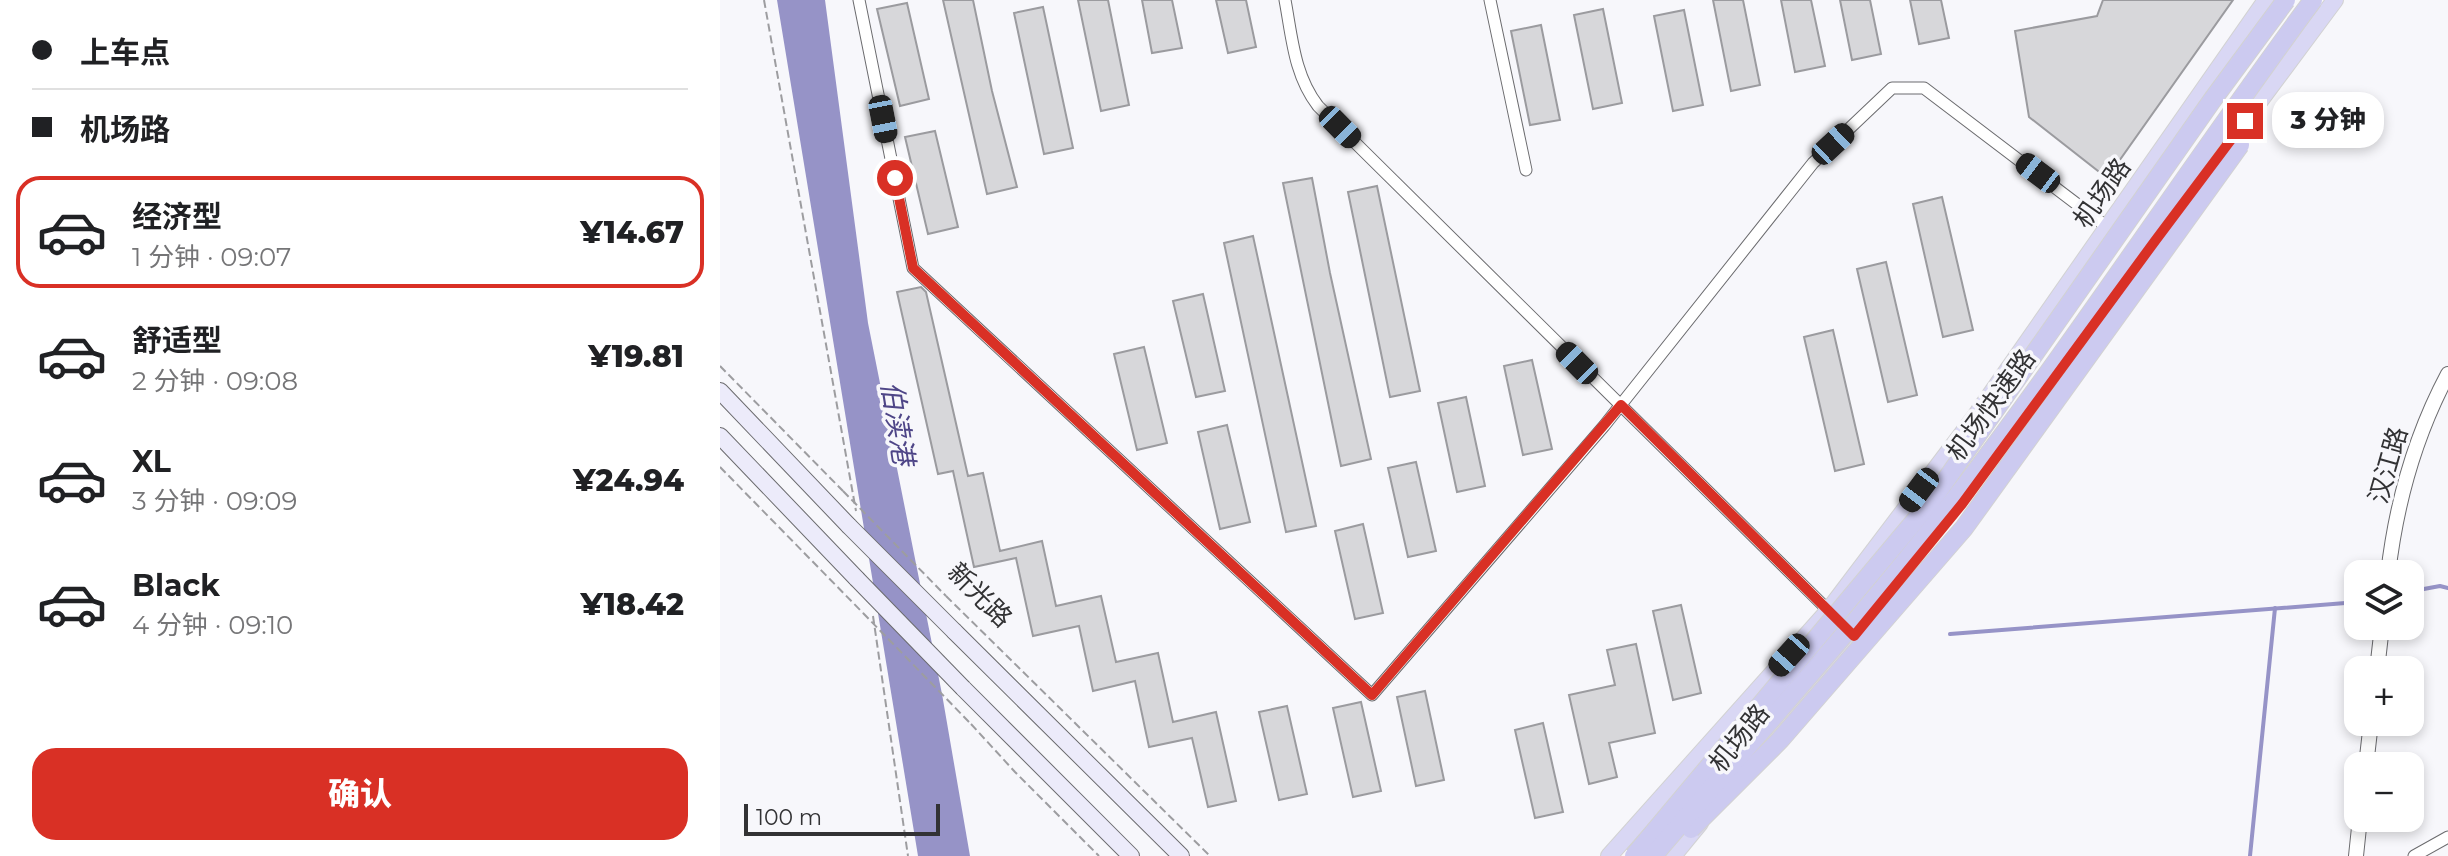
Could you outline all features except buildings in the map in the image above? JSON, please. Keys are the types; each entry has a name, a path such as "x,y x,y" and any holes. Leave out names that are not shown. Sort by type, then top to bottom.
{"highway":[{"name":"机场快速路","path":"1634,856 1929,504 2286,0"},
{"name":"机场快速路","path":"1653,856 1850,627 1961,491 2313,0"},
{"path":"1663,856 1780,740 1964,528 2240,145"}],"main road":[{"name":"机场路","path":"1609,856 1828,611 1974,418 2266,0"},
{"name":"机场路","path":"1673,856 1962,504 2335,0"},
{"path":"2240,145 2300,50"},
{"name":"新光路","path":"720,391 853,520 954,631 1181,856"},
{"path":"720,436 963,688 1131,856"}],"street":[{"path":"859,0 913,268 1372,695 1621,405 1813,163 1892,88 1924,88 2107,227"},
{"path":"1285,0 1297,65 1306,91 1318,106 1854,636"},
{"path":"1490,0 1526,170"},
{"name":"汉江路","path":"2390,560 2409,463 2448,374"},
{"path":"2356,856 2359,832"},
{"path":"2414,856 2448,837"}],"path":[{"path":"764,0 853,520"},
{"name":"新光路","path":"720,366 946,596 1210,856"},
{"path":"720,467 1099,856"},
{"path":"871,607 908,856"}],"shaded area":[{"path":"777,0 825,0 868,323 942,694 970,856 918,856"}],"waterway":[{"path":"2424,589 2448,588"},
{"path":"1950,634 2344,603"},
{"path":"2250,856 2275,608"}],"route":[{"path":"895,178 913,268 1372,695 1621,405 1854,636 1962,504 2245,121"}],"water label":[{"name":"伯渎港","path":"898,423"}]}
